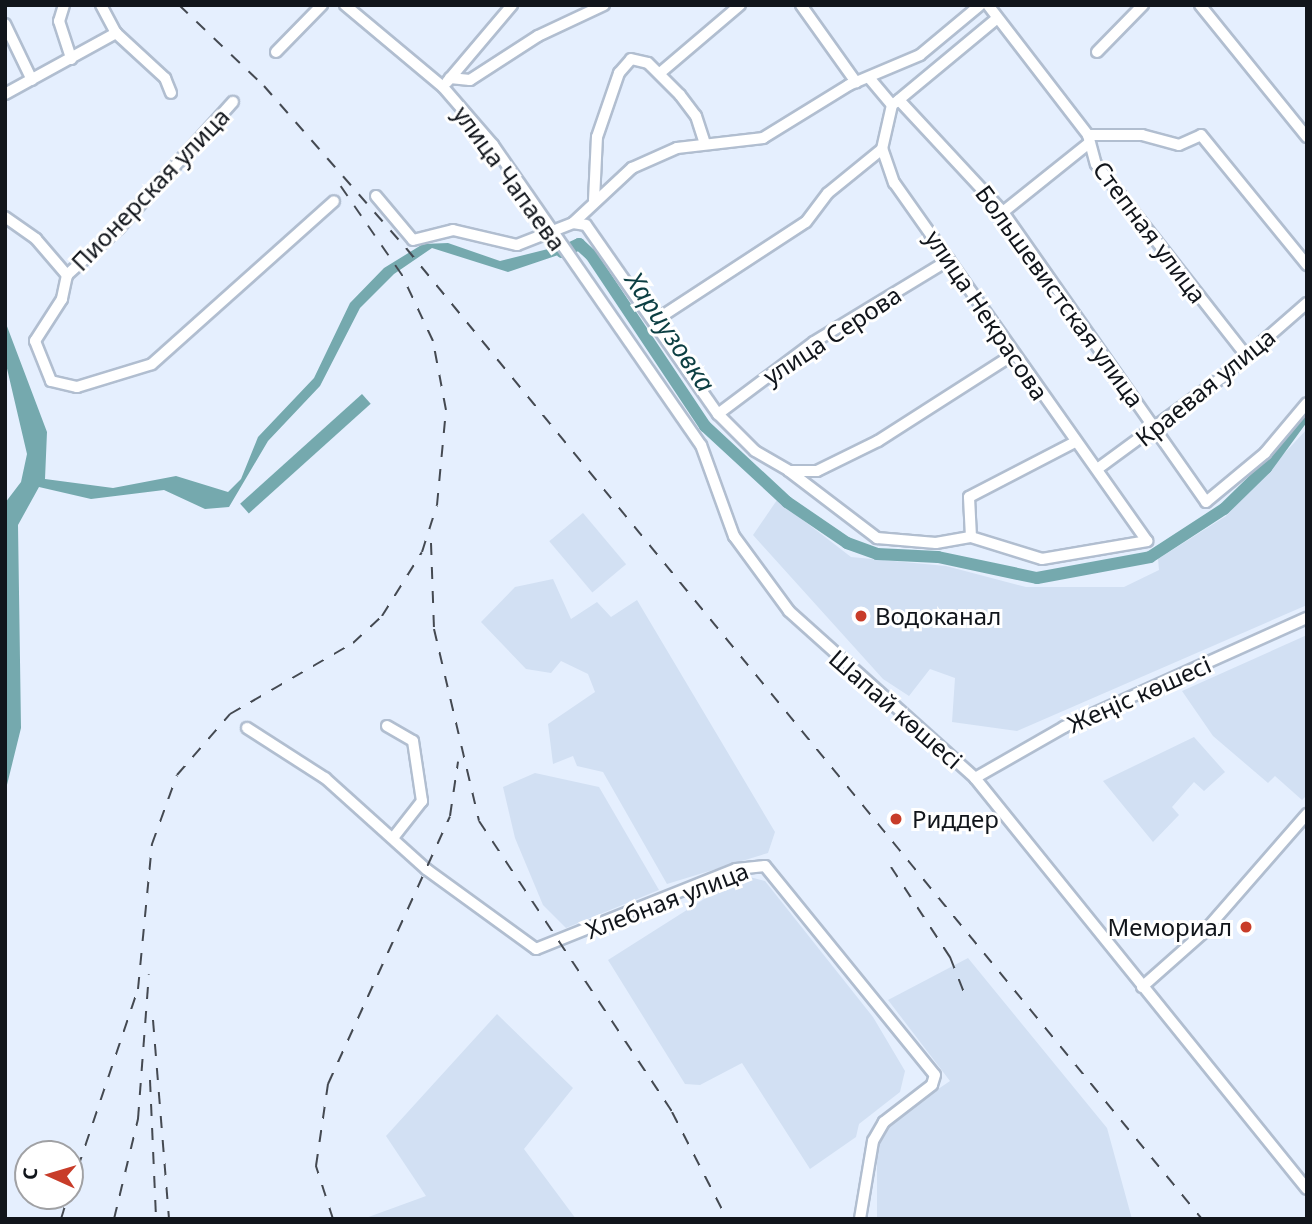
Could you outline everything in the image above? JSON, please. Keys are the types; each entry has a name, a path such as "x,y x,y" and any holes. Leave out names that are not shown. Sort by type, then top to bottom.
{"street":[{"path":"64,5 59,21 71,59"},
{"path":"101,5 116,33 165,78 171,93"},
{"path":"276,52 322,5"},
{"name":"улица Чапаева","path":"345,5 443,87 493,145 577,272"},
{"path":"443,87 512,5"},
{"path":"450,78 470,80 604,5"},
{"path":"660,74 740,5"},
{"path":"801,5 856,82"},
{"path":"573,223 594,200 632,168 705,144 763,138 856,82 944,40 980,5"},
{"name":"Степная улица","path":"988,5 1088,139 1096,164 1247,355"},
{"path":"1097,52 1143,5"},
{"path":"1200,5 1307,136"},
{"path":"656,320 806,222 828,193 882,149 896,102 996,19"},
{"path":"5,24 32,80"},
{"path":"5,94 116,33"},
{"path":"594,200 597,137 620,73 631,59 660,74 696,116 705,144"},
{"path":"869,78 896,102"},
{"name":"Пионерская улица","path":"67,275 119,228 233,102"},
{"name":"Большевистская улица","path":"896,102 1003,212 1206,502 1265,453 1307,404"},
{"path":"1003,212 1088,139 1142,135 1179,145 1201,135 1307,265"},
{"name":"улица Некрасова","path":"882,149 894,183 1073,443 1101,467 1147,541 1042,559 971,537"},
{"path":"376,197 412,240 453,230 517,245 549,230 573,223 586,225 656,320 718,414 739,439 789,471 877,538 936,543 971,537 969,497 1073,443"},
{"path":"5,217 36,239 67,275 62,299 35,341 51,381 100,384 152,364 183,341 334,201"},
{"name":"улица Серова","path":"718,414 814,342 949,260"},
{"name":"Шапай көшесі","path":"577,272 701,445 748,560 832,655 975,778 1307,1189"},
{"name":"Краевая улица","path":"1101,467 1247,355 1307,303"},
{"path":"789,471 817,471 878,441 1014,354"},
{"name":"Жеңіс көшесі","path":"975,778 1064,727 1307,618"},
{"path":"387,726 413,741 422,801 393,838"},
{"name":"Хлебная улица","path":"247,728 325,778 512,937 536,949 736,869 765,866 935,1075 932,1085 884,1122 873,1141 860,1219"},
{"path":"1142,988 1204,932 1307,814"}],"shaded area":[{"path":"576,242 579,248 508,272 432,248 394,274 360,308 320,386 268,441 229,507 205,509 164,490 91,499 39,487 18,525 21,728 5,793 5,503 21,482 27,454 5,360 5,321 47,432 45,479 113,488 176,476 228,492 241,479 258,437 314,378 350,303 384,268 423,244 448,243 500,261"},
{"path":"362,394 371,404 249,513 240,504"},
{"path":"1307,429 1307,605 1017,731 952,722 955,678 930,669 909,696 883,679 753,535 777,500 851,557 946,566 1026,587 1124,587 1159,570 1158,559 1226,516"},
{"path":"583,513 626,564 592,593 549,541"},
{"path":"553,579 571,619 597,602 611,617 637,600 775,832 768,853 667,884 603,772 577,766 573,756 553,764 548,724 595,692 588,674 561,661 551,673 526,669 481,622 515,587"},
{"path":"1307,635 1307,795 1302,800 1275,776 1268,783 1213,736 1182,691"},
{"path":"1194,737 1225,772 1204,791 1194,782 1172,807 1179,815 1153,842 1103,781"},
{"path":"535,773 599,787 659,890 566,928 543,905 515,838 503,787"},
{"path":"742,875 765,881 873,1017 905,1071 900,1092 859,1124 856,1137 810,1169 742,1063 700,1085 685,1084 608,960"},
{"path":"968,958 1107,1128 1132,1219 877,1219 877,1143 894,1119 950,1081 888,1000"},
{"path":"497,1014 573,1088 524,1149 576,1219 363,1219 426,1196 386,1136"}],"waterway":[{"name":"Хариузовка","path":"562,252 579,244 591,255 705,426 787,502 847,543 877,554 938,557 1037,578 1150,557 1224,509 1266,468 1307,412"}],"railway":[{"path":"179,5 264,86 406,248 1202,1219"},
{"path":"84,1149 138,989 152,844 177,775 230,714 353,643 382,616 422,552 437,505 446,410 433,341 402,275 340,185"},
{"path":"431,543 434,629 479,821 672,1112 727,1219"},
{"path":"333,1219 316,1166 328,1084 450,816 458,762"},
{"path":"891,867 950,957 965,995"},
{"path":"114,1219 138,1119 149,974"},
{"path":"153,1020 169,1219"},
{"path":"150,1080 156,1219"},
{"path":"61,1219 64,1210"}],"place":[{"name":"Водоканал","path":"861,616"},
{"name":"Риддер","path":"896,819"},
{"name":"Мемориал","path":"1246,927"}]}
